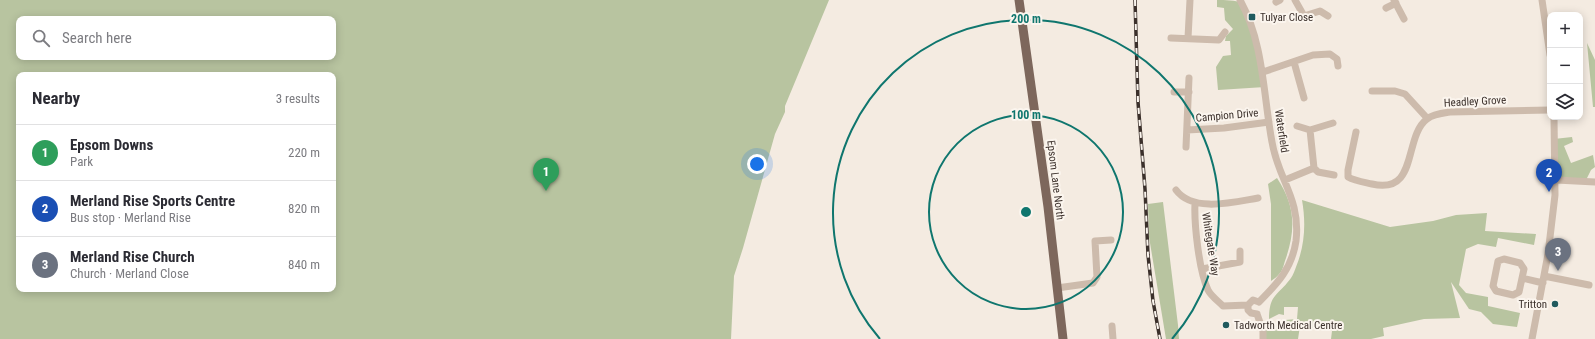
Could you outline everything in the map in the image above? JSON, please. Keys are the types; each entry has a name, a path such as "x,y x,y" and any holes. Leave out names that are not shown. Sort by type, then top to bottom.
{"main road":[{"name":"Epsom Lane North","path":"1019,0 1048,207 1063,339"}],"street":[{"path":"1188,38 1190,0"},
{"name":"Waterfield","path":"1240,0 1248,18 1257,46 1263,72 1271,141 1276,160 1295,209 1297,224 1296,241 1291,260 1283,277 1259,302"},
{"path":"1296,0 1304,16 1320,11 1328,16"},
{"path":"1542,0 1549,48"},
{"path":"1386,8 1395,2 1404,19"},
{"path":"1172,38 1219,40 1224,32"},
{"path":"1263,72 1313,55 1330,54 1337,59 1338,66"},
{"path":"1294,62 1304,98"},
{"path":"1186,147 1189,78"},
{"path":"1356,132 1348,176 1353,180 1377,185 1394,183 1403,174 1410,159 1416,133 1427,118 1405,94 1396,91 1372,91"},
{"path":"1174,92 1188,92"},
{"name":"Headley Grove","path":"1427,118 1450,112 1547,110"},
{"path":"1532,339 1550,241 1556,180 1554,120"},
{"name":"Campion Drive","path":"1187,130 1224,128 1269,122"},
{"path":"1297,126 1310,130 1332,124"},
{"path":"1310,130 1314,168 1318,172 1334,175"},
{"path":"1285,180 1314,168"},
{"path":"1556,180 1595,182"},
{"name":"Whitegate Way","path":"1176,190 1180,195 1195,203 1227,204 1258,198"},
{"name":"Whitegate Way","path":"1195,203 1194,220 1202,269 1208,290 1223,306 1248,305"},
{"path":"1057,288 1093,283 1097,277 1095,241 1111,240"},
{"path":"1202,269 1240,262 1240,250"},
{"path":"1504,259 1520,263 1524,269 1522,278 1519,292 1512,295 1496,291 1493,286 1498,261 1504,259"},
{"path":"1522,278 1589,285"},
{"path":"1253,300 1259,302 1262,308 1257,314 1251,313 1248,310 1248,305 1253,300"},
{"path":"1257,314 1263,331 1263,339"},
{"path":"1112,326 1113,339"}],"green space":[{"path":"0,0 829,0 775,134 734,276 731,339 0,339"},
{"path":"1217,0 1239,2 1245,9 1252,30 1265,87 1218,90 1216,67 1223,56 1231,55 1230,41 1225,41 1226,36 1233,29 1225,20 1224,8 1217,7"},
{"path":"1587,43 1595,60 1595,107 1593,107"},
{"path":"1572,137 1573,142 1564,146 1571,163 1593,155 1595,167 1591,170 1585,182 1556,180 1554,139"},
{"path":"1277,178 1283,188 1290,207 1292,227 1289,247 1283,268 1281,272 1271,281 1271,204 1268,184"},
{"path":"1302,200 1390,227 1433,221 1456,215 1487,213 1485,231 1536,234 1534,245 1498,238 1496,247 1478,244 1466,249 1459,285 1466,293 1488,297 1488,306 1520,313 1517,327 1493,324 1481,312 1469,309 1451,282 1460,318 1424,319 1383,328 1384,336 1371,339 1331,339 1332,331 1300,326 1298,339 1263,339 1263,331 1285,320 1297,319 1298,307 1284,307 1284,315 1279,314 1269,319 1269,311 1275,296 1291,278 1299,259 1304,234"},
{"path":"1163,202 1179,339 1166,339 1149,237 1148,204"}],"railway":[{"path":"1135,0 1138,102 1145,189 1148,255 1153,301 1160,339"}],"place":[{"name":"Tulyar Close","path":"1252,17"},
{"name":"Epsom Downs","path":"546,191"},
{"name":"Merland Rise Sports Centre","path":"1549,192"},
{"name":"Merland Rise Church","path":"1558,271"},
{"name":"Tritton","path":"1555,304"},
{"name":"Tadworth Medical Centre","path":"1226,325"}]}
